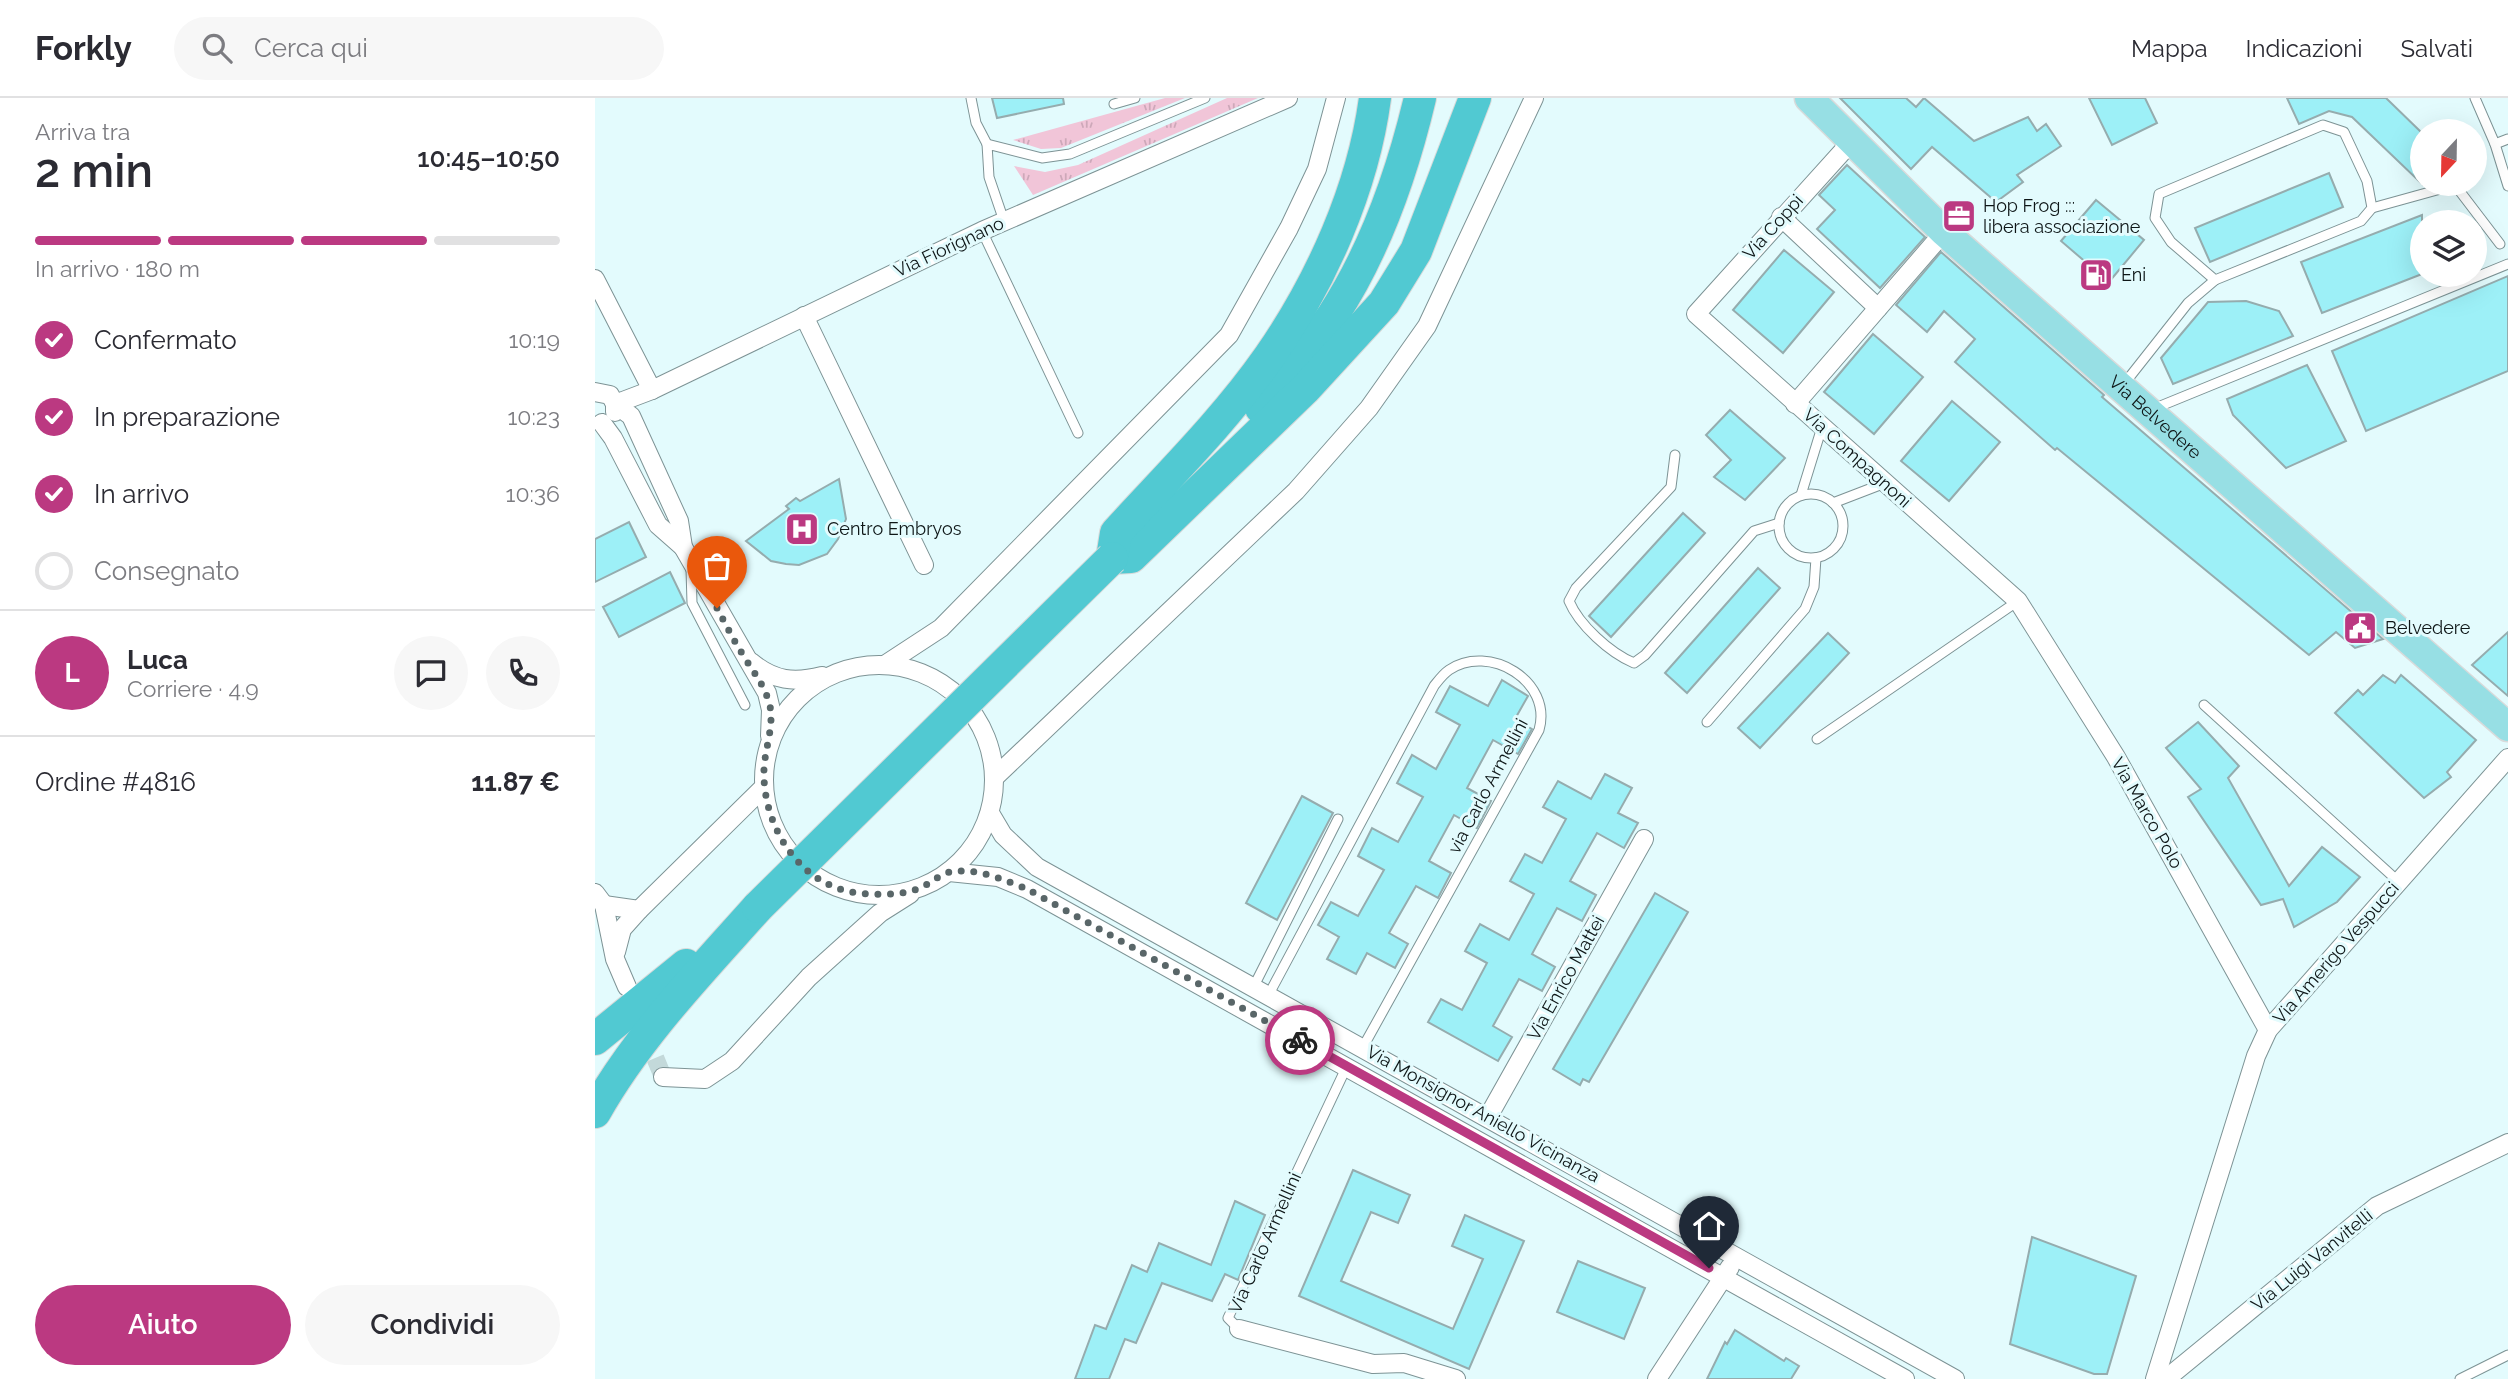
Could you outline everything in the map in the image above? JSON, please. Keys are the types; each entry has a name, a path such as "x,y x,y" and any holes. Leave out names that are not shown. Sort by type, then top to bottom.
{"highway":[{"path":"1112,558 1116,533 1241,394 1270,355 1309,289 1343,217 1366,144 1375,98"},
{"path":"595,1075 682,991 758,907 1257,413 1333,314 1366,256 1396,186 1420,98"},
{"path":"1112,558 1131,558 1306,388 1384,303 1416,251 1475,98"},
{"path":"595,1039 758,907"},
{"path":"595,1112 615,1077 682,991"}],"main road":[{"name":"Via Belvedere","path":"1808,98 1944,232 2508,727"}],"street":[{"name":"Via Fiorignano","path":"603,392 652,390 982,231 1287,98"},
{"path":"886,664 941,628 1229,335 1289,228 1317,169 1336,98"},
{"path":"995,777 1296,491 1369,408 1427,327 1534,98"},
{"name":"Via Coppi","path":"1696,314 1852,141"},
{"path":"1781,217 1878,308"},
{"path":"1795,404 1944,232"},
{"path":"595,279 652,390"},
{"name":"Via Compagnoni","path":"1696,314 2018,601"},
{"path":"804,316 924,565"},
{"path":"603,392 614,414 598,423 613,438 658,525 687,554"},
{"path":"603,392 631,416 679,521 687,554 767,693 771,710 764,787 776,831 790,853 809,871 831,884 855,892 888,895 920,888"},
{"name":"Via Marco Polo","path":"2018,601 2116,757 2268,1030"},
{"path":"663,1077 705,1079 732,1061 809,976 880,913 949,872 974,846 990,813 995,777 986,736 958,696 939,681 913,670 886,664 859,666 806,681 778,679 743,655"},
{"path":"769,743 791,704 834,673"},
{"name":"Via Amerigo Vespucci","path":"2155,1379 2252,1069 2268,1030 2508,758"},
{"path":"614,959 622,929 764,787"},
{"name":"Via Monsignor Aniello Vicinanza","path":"990,813 1003,835 1037,867 1738,1255 1955,1379"},
{"name":"Via Enrico Mattei","path":"1487,1116 1644,839"},
{"name":"Via Monsignor Aniello Vicinanza","path":"949,872 998,877 1027,889 1905,1379"},
{"path":"627,987 614,959 600,899 639,910"},
{"name":"Via Luigi Vanvitelli","path":"2166,1379 2377,1206 2508,1143"},
{"path":"1657,1379 1738,1255"},
{"name":"Via Carlo Armellini","path":"1239,1329 1373,1364 1404,1363 1456,1379"}],"lane":[{"path":"971,98 977,124 987,144 989,177 1004,221"},
{"path":"1114,104 1135,98"},
{"path":"987,144 1042,158 1070,154 1205,98"},
{"path":"2476,98 2495,144 2508,186"},
{"path":"2215,280 2171,242 2155,218 2159,194 2323,125 2344,132 2367,181 2372,208"},
{"path":"2495,144 2508,139"},
{"path":"2122,388 2188,303 2215,280 2361,221 2372,208 2455,185 2500,244"},
{"path":"982,231 1077,433"},
{"path":"2149,411 2508,264"},
{"path":"1801,495 1812,494 1833,503 1841,515 1841,539 1835,548 1816,558 1805,558 1790,551 1783,542 1779,523 1782,511 1801,495 1822,427"},
{"path":"1675,456 1671,487 1576,589 1569,601 1574,614 1622,657 1634,663 1645,655 1753,531 1779,523"},
{"path":"1833,503 1885,483"},
{"path":"687,554 692,603 745,705"},
{"path":"1707,722 1805,609 1814,587 1816,558"},
{"path":"1817,739 2018,601"},
{"name":"via Carlo Armellini","path":"1261,990 1434,686 1448,671 1456,667 1491,661 1503,665 1534,689 1541,705 1539,730 1363,1047"},
{"path":"2204,705 2399,882"},
{"path":"1261,990 1338,819"},
{"name":"Via Carlo Armellini","path":"1239,1329 1229,1318 1347,1066"},
{"path":"2460,1379 2508,1355"}],"green space":[{"path":"1165,98 1185,98 1061,148 1041,149 1013,140"},
{"path":"1227,98 1258,98 1033,195 1014,166 1045,172 1078,165"}],"building":[{"path":"992,98 1063,98 1064,104 997,118"},
{"path":"1840,98 1906,98 1916,107 1924,98 1974,141 2028,117 2037,131 2046,124 2061,146 2017,175 2023,182 1996,202 1932,147 1911,169"},
{"path":"2089,98 2145,98 2157,123 2112,145"},
{"path":"2287,98 2386,98 2410,121 2410,173 2352,117 2329,111 2299,124"},
{"path":"1847,165 1925,237 1880,288 1817,229 1835,210 1819,195"},
{"path":"2329,173 2343,207 2210,262 2195,228"},
{"path":"2096,200 2144,240 2109,282 2061,241"},
{"path":"2410,220 2410,279 2322,313 2301,262"},
{"path":"1784,250 1834,292 1783,353 1733,310"},
{"path":"1941,252 2104,395 2102,397 2383,639 2355,648 2336,632 2309,655 2057,448 2055,450 1955,362 1975,339 1944,311 1927,332 1896,305"},
{"path":"2508,276 2508,371 2366,431 2332,351"},
{"path":"2246,301 2279,311 2293,336 2173,384 2161,358 2208,302"},
{"path":"1873,334 1923,377 1874,434 1824,392"},
{"path":"2307,365 2346,441 2286,468 2233,415 2227,399"},
{"path":"1952,401 2000,442 1949,501 1901,461"},
{"path":"1730,410 1785,458 1745,500 1714,477 1731,460 1706,435"},
{"name":"Centro Embryos","path":"839,479 846,519 838,539 827,554 799,565 786,564 771,561 746,541 789,509 786,506 796,498 800,501"},
{"path":"1683,513 1705,533 1611,637 1589,616"},
{"path":"629,522 646,557 595,582 595,539"},
{"path":"1758,568 1780,588 1687,693 1665,673"},
{"path":"670,572 685,603 619,637 603,607"},
{"path":"2508,632 2508,696 2472,665"},
{"path":"1828,633 1849,653 1760,748 1738,728"},
{"path":"2383,675 2395,683 2401,675 2476,740 2447,772 2451,777 2424,798 2335,713 2358,690 2363,695"},
{"path":"1502,680 1528,696 1515,719 1532,729 1518,754 1493,740 1467,788 1491,801 1477,828 1454,815 1429,861 1451,873 1438,898 1416,886 1389,933 1408,944 1395,968 1367,953 1356,974 1327,959 1339,937 1318,925 1331,902 1358,916 1384,870 1358,856 1372,828 1398,842 1423,797 1397,783 1412,755 1436,769 1460,725 1436,712 1450,686 1488,706"},
{"path":"2198,722 2239,766 2228,778 2289,886 2322,847 2360,877 2337,902 2294,927 2283,899 2261,905 2188,797 2201,789 2166,748"},
{"path":"1605,774 1632,788 1618,813 1638,823 1624,848 1597,833 1570,881 1596,895 1582,921 1557,908 1532,954 1555,967 1542,991 1519,979 1493,1026 1512,1037 1498,1061 1428,1022 1441,999 1462,1010 1487,963 1465,951 1480,924 1509,940 1534,894 1510,881 1525,854 1542,863 1566,819 1543,807 1558,781 1591,799"},
{"path":"1302,796 1333,813 1277,920 1246,903"},
{"path":"1655,893 1688,912 1589,1082 1583,1079 1580,1085 1553,1069"},
{"path":"1353,1170 1410,1195 1398,1223 1371,1212 1341,1281 1453,1329 1483,1259 1452,1246 1465,1215 1524,1241 1469,1369 1299,1296"},
{"path":"1235,1201 1265,1215 1238,1280 1225,1274 1212,1301 1162,1283 1136,1343 1125,1339 1109,1379 1075,1379 1095,1325 1106,1329 1132,1265 1147,1272 1159,1243 1211,1265"},
{"path":"2032,1237 2136,1276 2107,1374 2094,1374 2010,1344"},
{"path":"1578,1261 1645,1288 1624,1339 1557,1312"},
{"path":"1735,1330 1784,1361 1786,1358 1799,1366 1791,1379 1707,1379 1725,1342 1727,1344"}],"tunnel":[{"path":"645,1033 663,1077"}],"way so far":[{"path":"717,608 767,693 771,710 769,743 764,765 767,810 790,853 809,871 831,884 855,892 888,895 920,888 949,872 998,877 1027,889 1300,1040"}],"place":[{"name":"Hop Frog ::: libera associazione","path":"1959,216"},
{"name":"Eni","path":"2096,275"},
{"name":"Centro Embryos","path":"802,529"},
{"name":"Belvedere","path":"2360,628"}],"route":[{"path":"1300,1040 1709,1268"}]}
